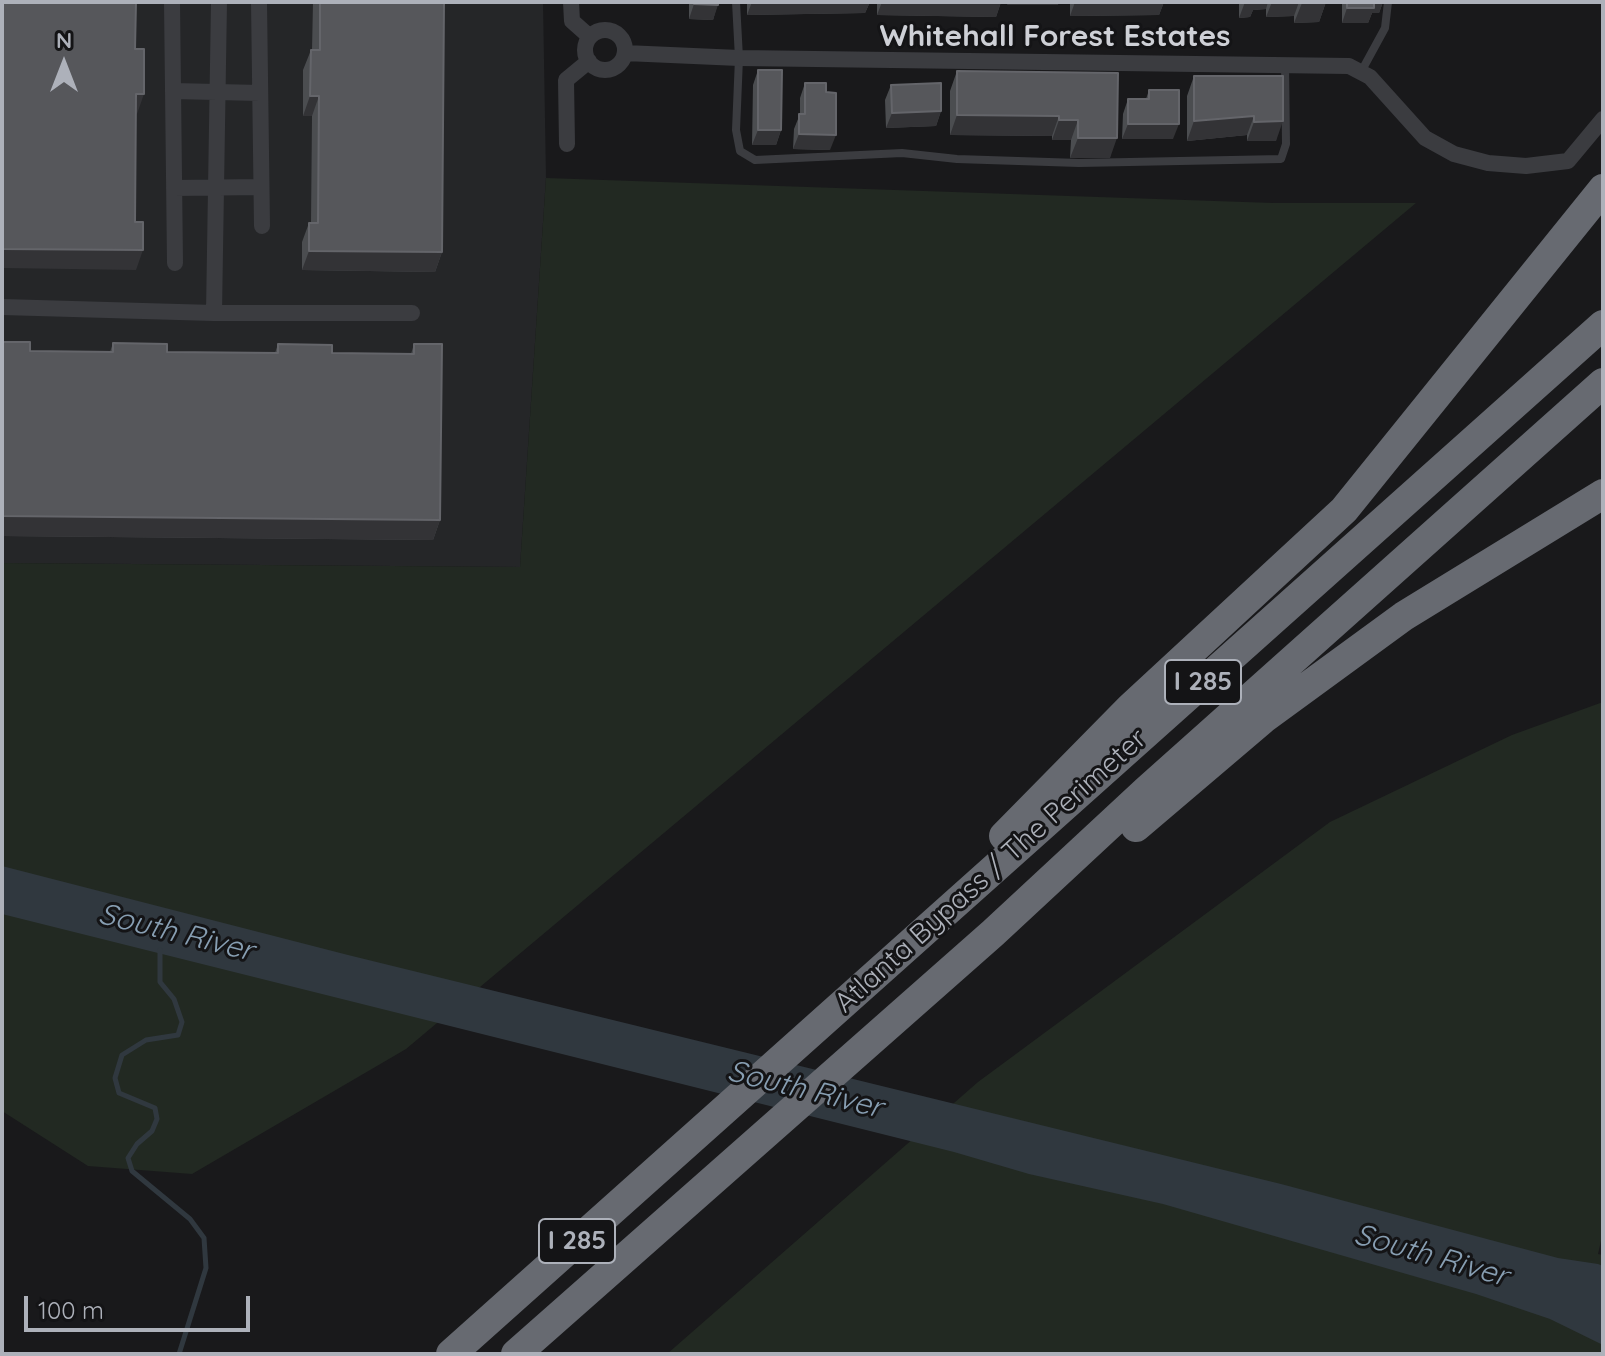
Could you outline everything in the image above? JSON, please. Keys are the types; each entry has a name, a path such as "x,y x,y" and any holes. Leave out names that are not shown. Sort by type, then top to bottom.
{"highway":[{"path":"803,1039 1130,708 1344,510 1603,189"},
{"name":"Atlanta Bypass / The Perimeter","path":"451,1354 1603,325"},
{"name":"Atlanta Bypass / The Perimeter","path":"516,1354 993,933 1147,790 1603,383"},
{"path":"993,933 1085,871 1231,745 1404,616 1603,494"}],"street":[{"path":"172,2 175,263"},
{"path":"214,313 219,2"},
{"path":"259,2 262,226"},
{"path":"571,2 572,21 590,37"},
{"path":"601,30 614,31 623,40 625,53 619,64 607,70 589,61 585,49 590,37 601,30"},
{"path":"625,53 739,58 1349,66 1370,77 1425,138 1454,154 1488,163 1526,166 1568,161 1603,119"},
{"path":"567,144 566,80 589,61"},
{"path":"173,91 260,93"},
{"path":"174,188 261,187"},
{"path":"2,307 214,313 412,313"}],"lane":[{"path":"736,2 739,58 736,130 740,151 755,160 902,153 957,159 1079,163 1281,159 1286,144 1285,63"},
{"path":"1361,72 1385,28 1388,2"}],"shaded area":[{"path":"2,2 543,2 546,178 520,567 2,563"},
{"path":"546,178 1273,203 1416,203 406,1049 192,1174 88,1166 2,1111 2,563 520,567"},
{"path":"1603,702 1603,1232 1598,1254 1603,1255 1603,1354 667,1354 978,1082 1330,822 1512,735"}],"water":[{"name":"South River","path":"2,866 348,955 1281,1184 1558,1258 1598,1264 1603,1266 1603,1345 1550,1319 1476,1294 1163,1204 1029,1174 954,1152 2,914"}],"building":[{"path":"2,2 136,2 135,49 144,49 144,94 136,94 135,222 143,222 143,250 2,249"},
{"path":"320,2 444,2 442,252 309,251 309,223 318,223 319,96 310,96 311,50 320,50"},
{"path":"718,2 718,5 694,4"},
{"path":"1347,2 1374,2 1374,8 1347,8"},
{"path":"758,70 782,70 781,130 758,130"},
{"path":"957,71 1118,73 1117,138 1078,138 1078,120 1059,120 1059,116 957,115"},
{"path":"1194,76 1283,76 1283,121 1254,122 1254,116 1194,121"},
{"path":"805,83 826,83 826,92 836,93 836,135 799,134 799,114 805,114"},
{"path":"941,83 941,111 892,113 891,85"},
{"path":"1149,90 1179,90 1179,124 1128,124 1128,99 1149,99"},
{"path":"3,342 30,342 30,351 113,352 113,343 167,344 167,352 278,353 278,344 332,345 332,353 414,354 414,344 442,344 440,520 2,516"}],"waterway":[{"path":"160,950 160,982 174,999 182,1022 178,1035 146,1040 122,1055 115,1078 119,1093 155,1108 157,1119 152,1131 137,1144 128,1158 132,1171 190,1219 204,1238 206,1268 179,1354"}],"district":[{"name":"Whitehall Forest Estates","path":"1055,37"}]}
